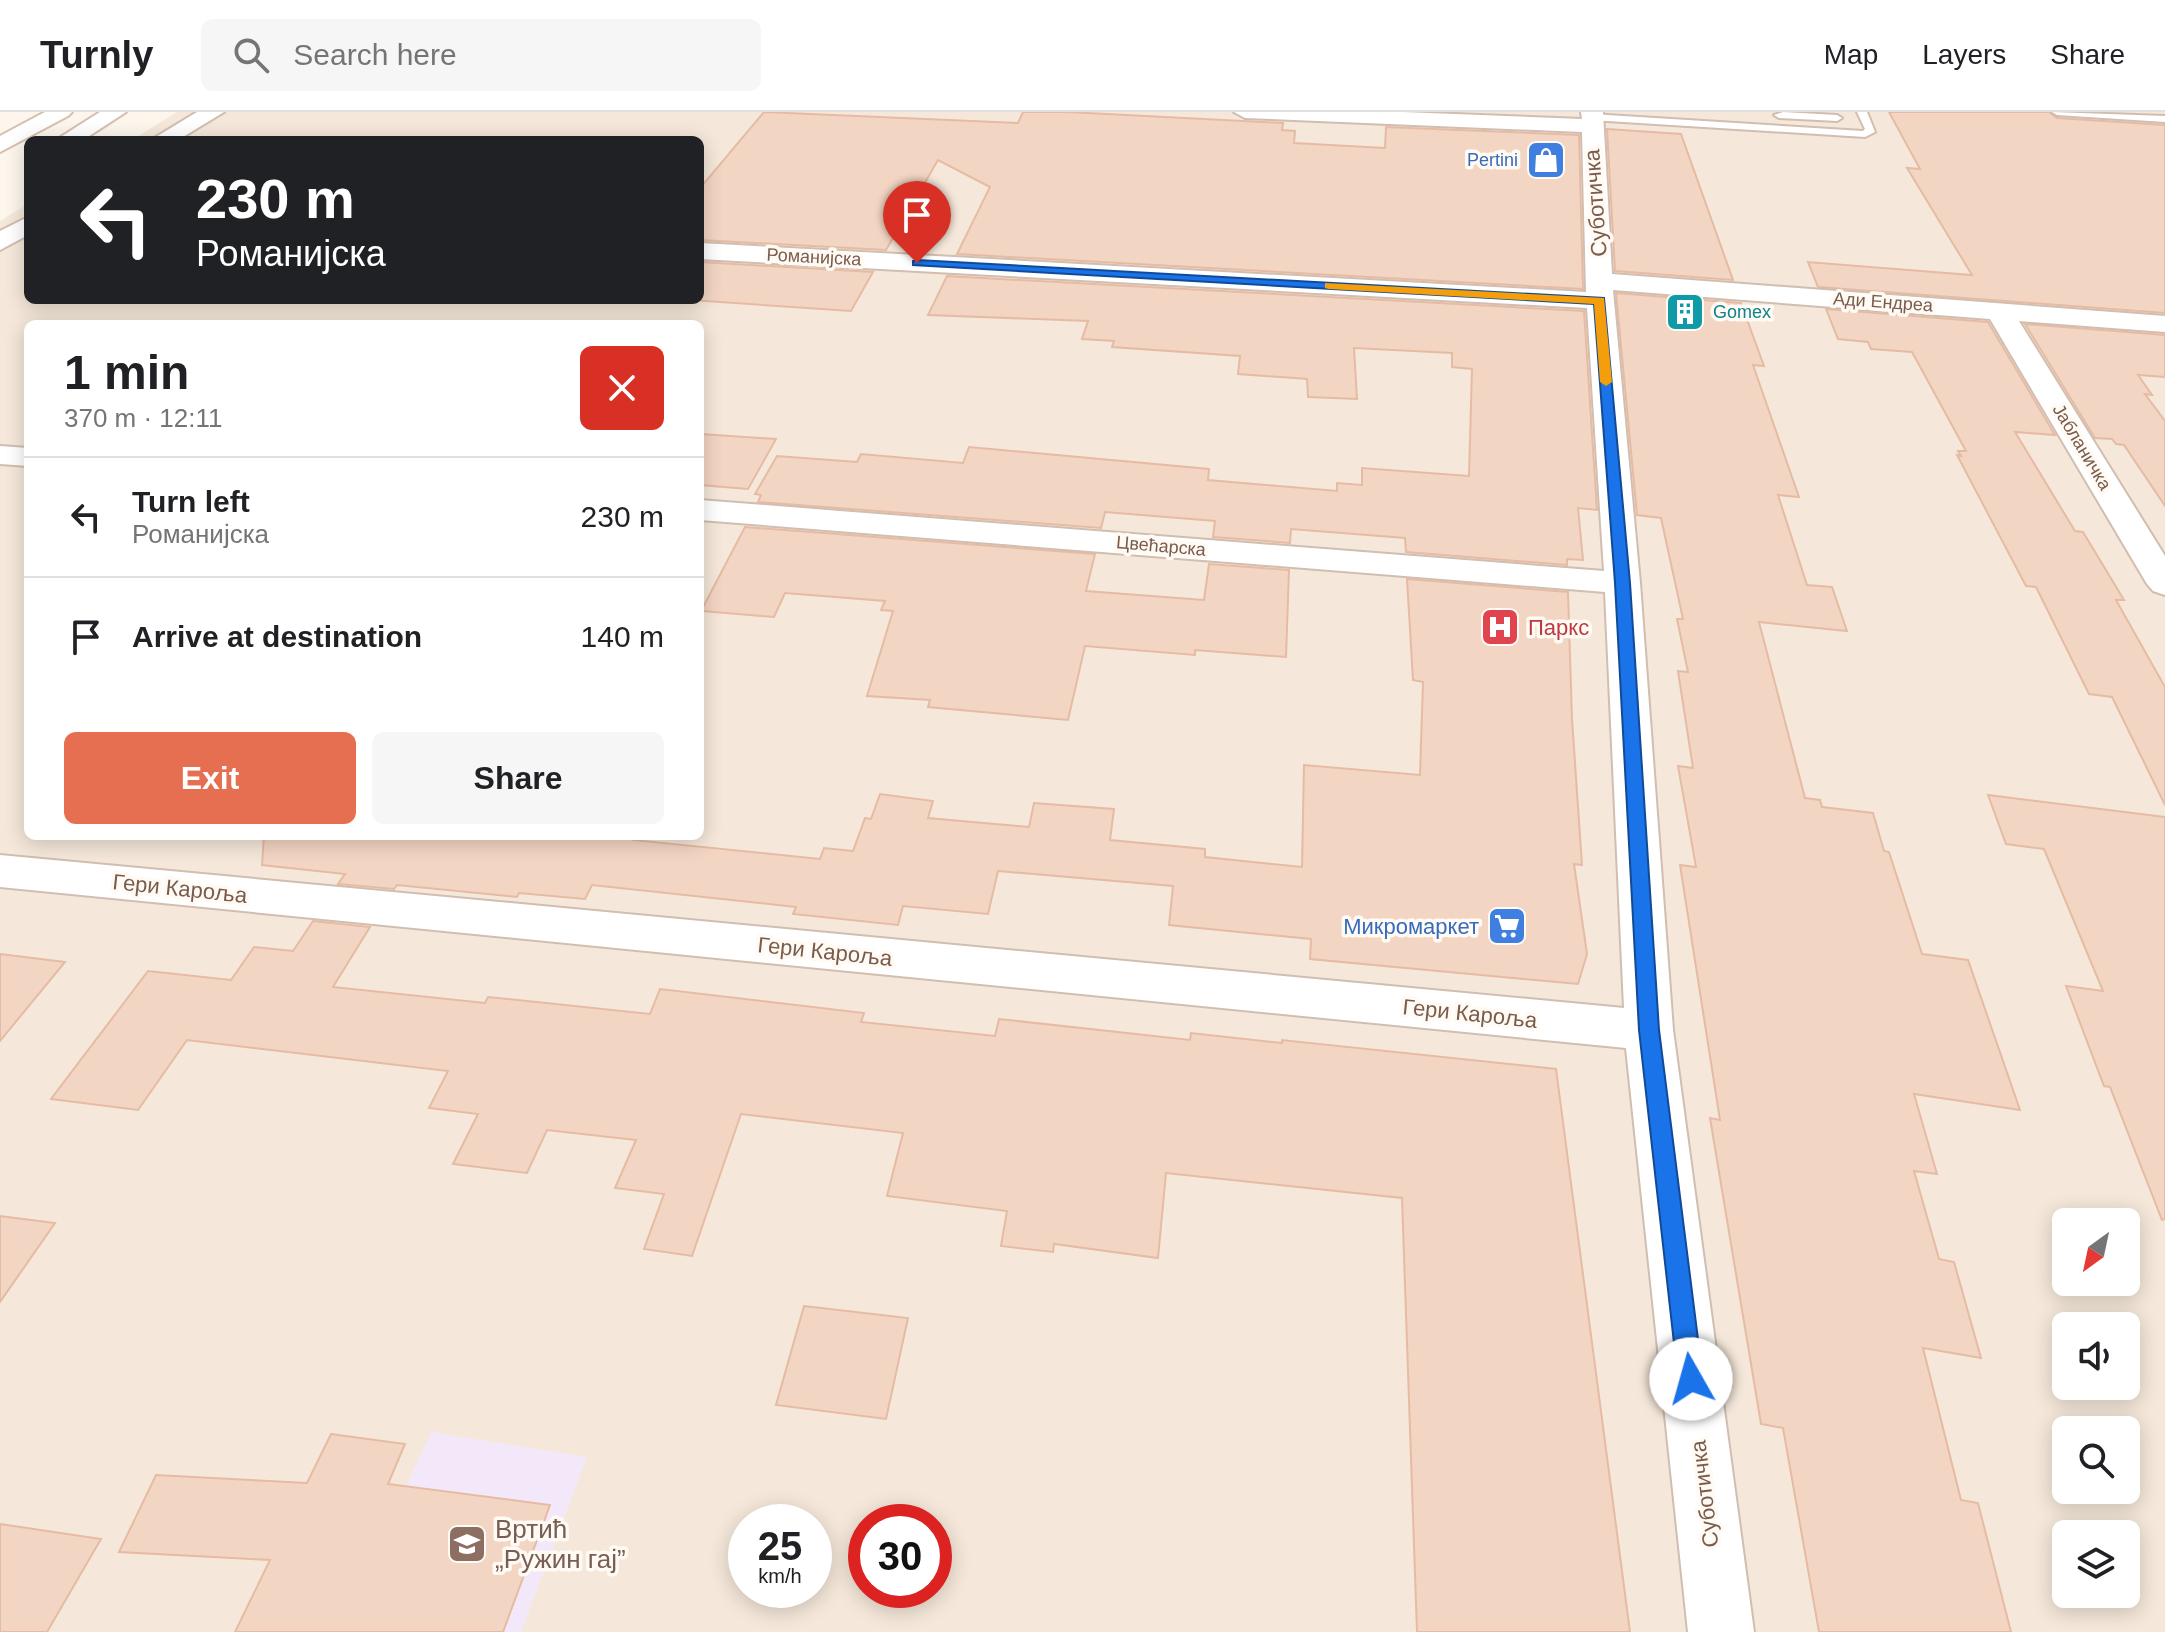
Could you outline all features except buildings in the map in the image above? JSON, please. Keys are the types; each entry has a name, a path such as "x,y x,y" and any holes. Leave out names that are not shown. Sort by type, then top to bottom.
{"street":[{"path":"0,145 61,112"},
{"path":"74,136 115,112"},
{"path":"169,136 213,112"},
{"path":"1245,112 1591,118"},
{"name":"Суботичка","path":"1591,118 1649,1030 1721,1632"},
{"path":"0,212 24,213"},
{"path":"0,242 24,227"},
{"name":"Романијска","path":"704,251 1600,291"},
{"name":"Ади Ендреа","path":"1600,291 1999,311 2165,324"},
{"name":"Јабланичка","path":"1999,311 2165,584"},
{"path":"0,455 24,457"},
{"name":"Цвећарска","path":"704,510 1622,583"},
{"name":"Гери Кароља","path":"0,871 1649,1030"}],"lane":[{"path":"1591,118 1865,134 1871,130 1862,112"},
{"path":"2057,112 2165,119"},
{"path":"1760,114 1837,118"}],"shaded area":[{"path":"177,112 2165,112 2165,1632 0,1632 0,221 24,206 24,304 704,304 704,136 138,136"},
{"name":"Вртић „Ружин гај”","path":"431,1432 587,1457 521,1632 340,1632"}],"slow traffic":[{"path":"1329,286 1600,301 1606,382"}],"place":[{"name":"Pertini","path":"1546,160"},
{"name":"Gomex","path":"1685,312"},
{"name":"Паркс","path":"1500,627"},
{"name":"Микромаркет","path":"1507,926"},
{"name":"Вртић „Ружин гај”","path":"467,1544"}],"route":[{"path":"917,263 1600,301 1622,583 1649,1030 1691,1379"}]}
